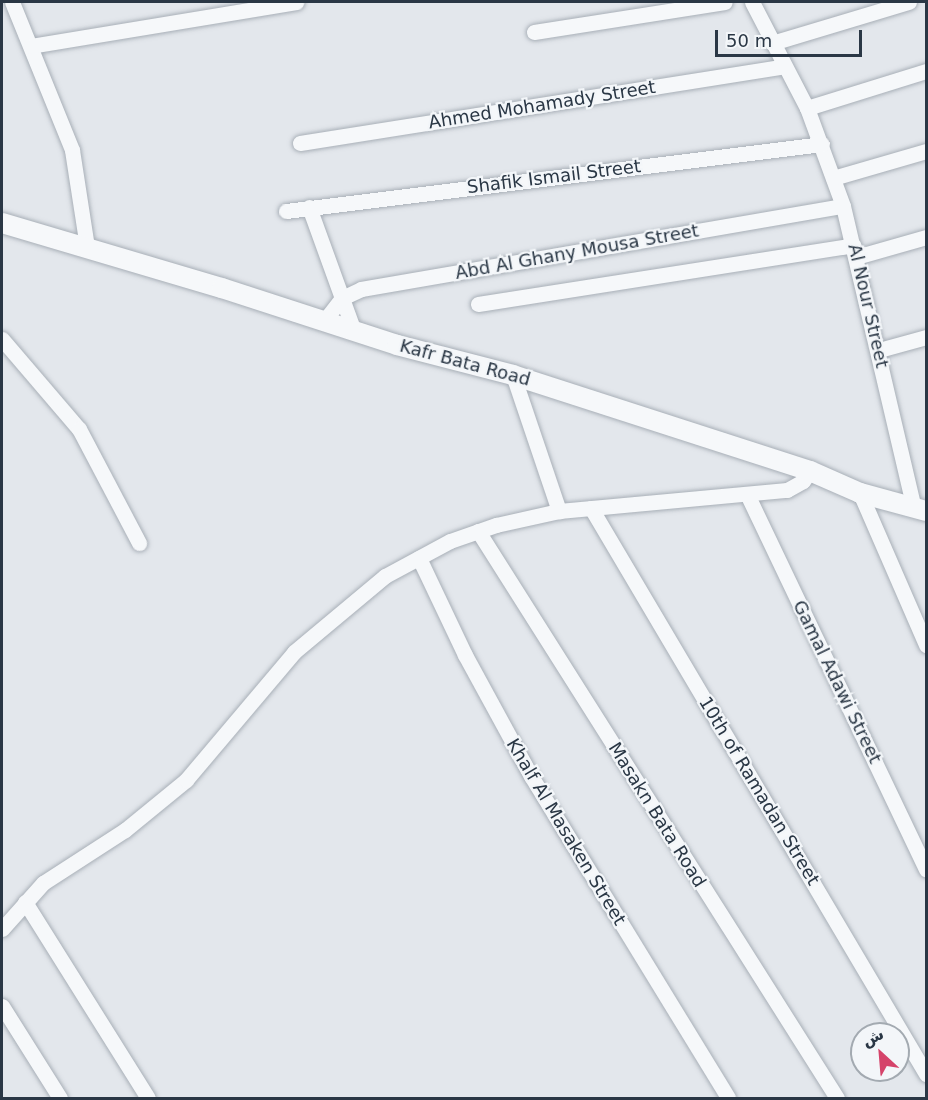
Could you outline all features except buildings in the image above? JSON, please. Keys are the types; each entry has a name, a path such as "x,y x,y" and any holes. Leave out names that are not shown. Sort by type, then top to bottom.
{"street":[{"path":"12,2 72,150 87,247"},
{"path":"31,46 296,2"},
{"path":"534,32 725,2"},
{"name":"Al Nour Street","path":"752,2 807,108 843,206 920,510"},
{"path":"772,43 909,2"},
{"name":"Ahmed Mohamady Street","path":"300,143 784,66"},
{"path":"807,108 927,71"},
{"name":"Shafik Ismail Street","path":"286,211 822,144"},
{"path":"833,178 927,151"},
{"name":"Abd Al Ghany Mousa Street","path":"342,298 361,290 843,206"},
{"path":"309,207 354,330"},
{"name":"Kafr Bata Road","path":"2,223 354,330 513,375 810,471 860,493 920,510"},
{"path":"478,304 855,251 927,237"},
{"path":"324,321 342,298"},
{"path":"879,350 927,337"},
{"path":"2,339 79,429 139,543"},
{"path":"513,375 559,511"},
{"path":"2,929 44,883 158,806 215,748 294,652 385,576 450,541 478,531 559,511 747,494 795,487 810,471"},
{"path":"860,493 927,645"},
{"name":"Gamal Adawi Street","path":"747,494 927,870"},
{"name":"10th of Ramadan Street","path":"591,508 927,1074"},
{"name":"Masakn Bata Road","path":"478,531 837,1098"},
{"name":"Khalf Al Masaken Street","path":"419,558 465,655 531,776 728,1098"},
{"path":"25,902 148,1098"},
{"path":"2,1006 60,1098"}]}
